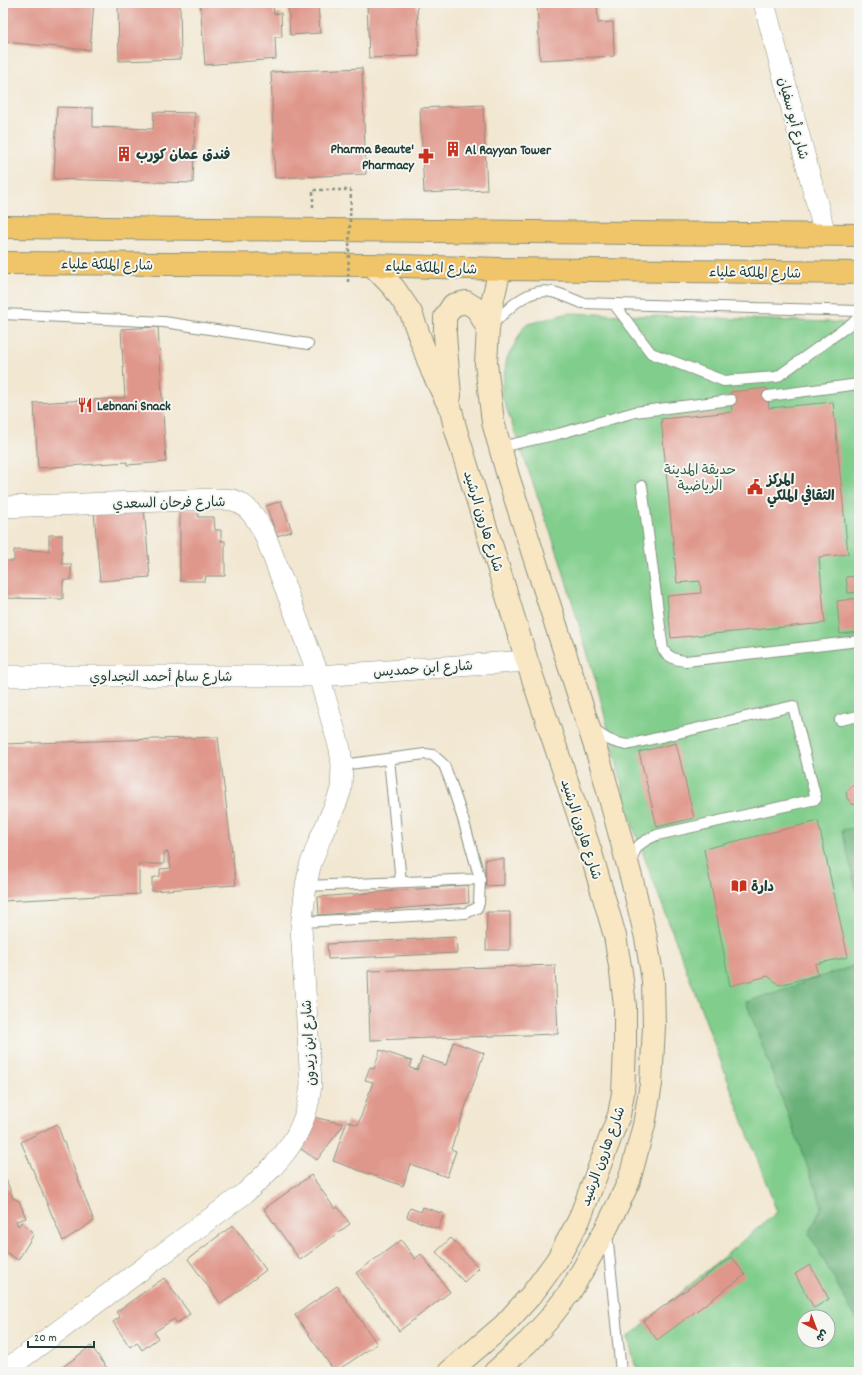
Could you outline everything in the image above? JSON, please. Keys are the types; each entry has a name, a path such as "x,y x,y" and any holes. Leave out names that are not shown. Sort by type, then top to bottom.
{"main road":[{"path":"3,227 859,235"},
{"name":"شارع الملكة علياء","path":"3,263 372,265 500,269 859,273"},
{"name":"شارع هارون الرشيد","path":"372,265 394,288 411,313 432,371 451,410 527,661 591,853 614,936 621,972 625,1006 623,1093 619,1115 579,1220 557,1260 532,1294 504,1325 449,1372"},
{"name":"شارع هارون الرشيد","path":"500,269 488,329 486,362 493,422 508,476 601,765 631,874 646,938 653,980 654,1026 651,1084 644,1125 629,1181 607,1227 570,1292 549,1319 502,1371"},
{"path":"451,410 445,317 453,305 466,302 477,309 488,329"},
{"path":"504,1325 528,1342"}],"street":[{"name":"شارع أبو سفيان","path":"764,3 825,234"},
{"name":"شارع فرحان السعدي","path":"3,507 201,499 234,501 246,508 256,519 265,535 319,676"},
{"name":"شارع ابن حمديس","path":"319,676 527,661"},
{"name":"شارع سالم أحمد النجداوي","path":"3,676 319,676"},
{"name":"شارع ابن زيدون","path":"3,1370 245,1193 272,1169 292,1144 306,1116 310,1100 311,1083 301,928 306,886 315,852 339,795 342,765 340,749 319,676"}],"lane":[{"path":"488,329 510,306 532,294 552,292 582,303 859,311"},
{"path":"614,304 651,353 724,381 777,377 859,318"},
{"path":"3,314 164,322 308,344"},
{"path":"768,396 859,384"},
{"path":"500,446 558,434 635,412 731,400"},
{"path":"642,486 663,650 667,655 675,660 686,661 859,641"},
{"path":"587,721 595,730 605,737 617,743 627,744 793,706 816,799 657,835 642,842 632,854 631,874"},
{"path":"840,720 859,716"},
{"path":"302,922 466,913 477,908 479,903 480,879 463,819 444,764 432,755 425,754 342,765"},
{"path":"389,759 401,882"},
{"path":"306,886 480,879"},
{"path":"607,1227 621,1372"}],"path":[{"path":"313,190 351,190 348,282"}],"green space":[{"name":"حديقة المدينة الرياضية","path":"568,313 859,323 859,1372 640,1372 635,1365 628,1337 777,1212 632,824 598,689 559,557 501,393 507,358 525,325"},
{"path":"859,827 859,903 842,830"},
{"path":"859,964 859,1324 809,1234 822,1206 746,1002"}],"building":[{"path":"8,3 94,3 90,50 4,42"},
{"path":"118,3 180,3 181,59 119,61"},
{"path":"200,3 273,3 274,14 281,13 282,37 275,37 276,59 205,65"},
{"path":"318,3 320,33 290,35 288,4"},
{"path":"330,3 355,3 355,5 330,7"},
{"path":"367,3 417,3 419,56 369,58"},
{"path":"537,3 597,3 598,23 613,22 614,56 540,60"},
{"path":"362,68 366,174 275,178 271,72"},
{"name":"Al Rayyan Tower","path":"483,105 487,190 424,193 420,108"},
{"name":"فندق عمان كورب","path":"57,107 93,108 93,127 153,129 154,112 195,113 193,183 54,179"},
{"path":"158,327 166,462 127,465 127,462 38,468 34,403 125,398 121,329"},
{"name":"المركز الثقافي الملكي","path":"767,388 769,408 833,402 848,554 819,557 825,623 671,638 667,596 701,593 700,581 677,583 661,419 732,412 730,392"},
{"path":"281,501 292,531 277,536 266,506"},
{"path":"144,507 150,577 100,581 94,512"},
{"path":"180,509 198,510 198,517 214,517 215,530 221,530 221,541 225,541 225,576 206,576 205,581 180,581"},
{"path":"49,535 62,535 62,564 71,564 71,580 63,580 63,599 3,598 3,561 14,561 14,550 49,551"},
{"path":"859,576 859,592 848,593 846,577"},
{"path":"859,598 859,632 840,634 837,601"},
{"path":"218,737 236,885 152,891 152,878 160,876 160,869 171,868 168,852 164,853 164,864 139,864 139,894 3,901 3,744"},
{"path":"676,743 694,818 657,827 639,752"},
{"path":"859,762 859,806 852,804 847,798 846,791 851,786 858,785 854,763"},
{"path":"818,821 848,957 815,964 818,975 779,985 768,976 730,986 704,849"},
{"path":"485,859 504,859 504,885 486,886"},
{"path":"468,885 469,903 319,915 318,897"},
{"path":"487,912 510,912 510,950 486,950"},
{"path":"456,937 457,953 328,959 327,944"},
{"path":"555,965 558,1034 370,1040 368,971"},
{"path":"453,1042 484,1053 451,1149 456,1151 447,1177 410,1164 403,1186 333,1161 347,1121 358,1125 373,1082 365,1080 370,1067 374,1069 380,1050 412,1061 410,1068 417,1070 422,1057 446,1065"},
{"path":"313,1117 344,1124 317,1160 295,1145"},
{"path":"57,1124 94,1221 63,1241 21,1142"},
{"path":"3,1171 13,1198 19,1201 26,1218 16,1221 18,1226 22,1222 34,1234 18,1260 3,1250"},
{"path":"311,1175 335,1209 338,1207 350,1224 300,1260 264,1209"},
{"path":"423,1207 444,1214 438,1229 407,1217 410,1208 421,1212"},
{"path":"233,1225 266,1270 221,1304 188,1259"},
{"path":"451,1238 479,1268 464,1282 436,1252"},
{"path":"401,1240 415,1259 421,1254 450,1292 399,1331 356,1273"},
{"path":"732,1257 745,1275 657,1340 643,1321"},
{"path":"810,1265 829,1299 814,1308 795,1274"},
{"path":"164,1278 190,1314 177,1323 174,1319 154,1332 158,1338 142,1350 137,1342 130,1347 113,1322 120,1317 116,1312"},
{"path":"337,1286 377,1344 335,1372 295,1315"},
{"path":"91,1346 110,1372 56,1372"}],"place":[{"name":"Al Rayyan Tower","path":"453,149"},
{"name":"فندق عمان كورب","path":"124,154"},
{"name":"Pharma Beaute' Pharmacy","path":"426,156"},
{"name":"Lebnani Snack","path":"85,405"},
{"name":"المركز الثقافي الملكي","path":"755,487"},
{"name":"دارة","path":"739,886"}]}
